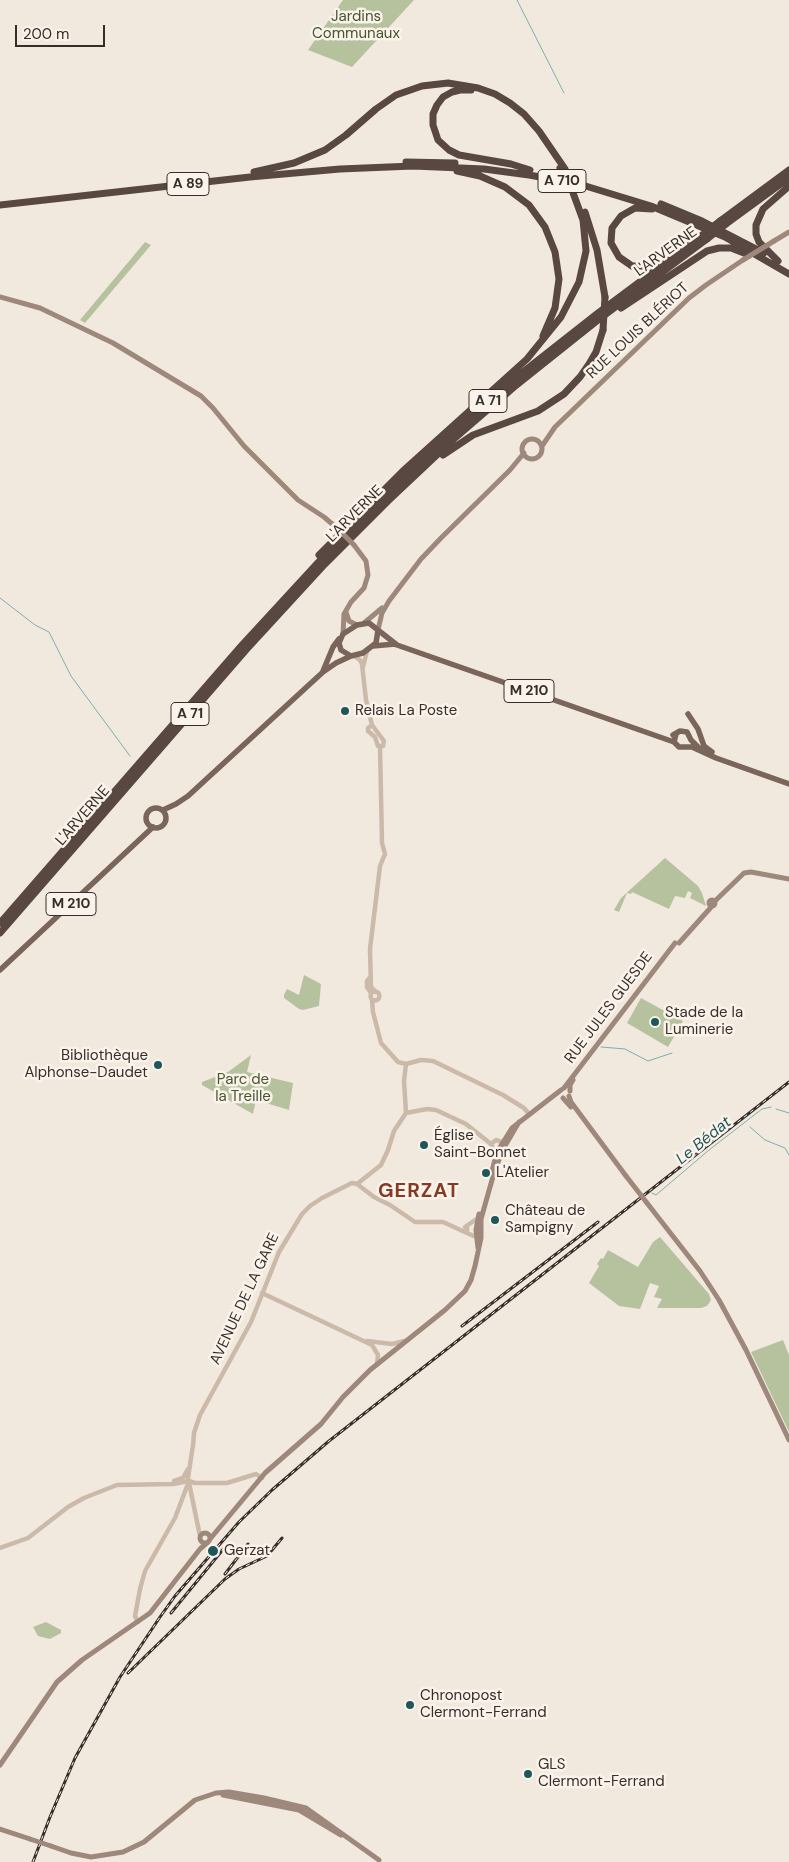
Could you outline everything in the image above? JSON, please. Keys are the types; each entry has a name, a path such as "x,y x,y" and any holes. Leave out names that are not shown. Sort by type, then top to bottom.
{"highway":[{"path":"254,172 294,163 318,154 340,139 376,108 396,96 422,86 448,83 464,84 484,90 510,103 536,127 563,169 574,190 596,244 605,297 603,330 596,352 580,377 564,394 538,410 473,435 453,447 432,464 420,470"},
{"path":"530,170 510,164 464,156 446,148 438,140 433,128 433,114 439,102 449,94 467,89 501,101 525,120 563,169"},
{"name":"A 710","path":"254,172 333,165 414,162 466,163 530,170 594,183 652,201 702,221 755,247 789,268"},
{"name":"A 89","path":"0,205 296,172 413,166"},
{"name":"A 710","path":"413,166 484,169 553,179 610,192 676,216 732,241 789,275"},
{"path":"413,166 468,173 493,180 523,200 545,227 553,245 558,266 556,301 551,319 542,338 518,367"},
{"name":"L'ARVERNE","path":"723,223 789,170"},
{"name":"A 89","path":"0,200 254,172"},
{"name":"L'ARVERNE","path":"0,923 217,673 294,588 380,500 481,407 566,337 723,223 789,178"},
{"path":"778,261 759,242 756,234 756,225 763,209 789,186"},
{"path":"294,588 296,581 325,548 370,502 532,354 561,317 576,291 586,251 585,229 574,190"},
{"path":"676,216 644,208 635,208 625,212 616,220 611,231 615,252 627,263 645,266 658,262 685,243 704,237"},
{"name":"L'ARVERNE","path":"0,933 266,629 351,537 420,470 514,387 704,237"},
{"path":"598,320 605,319 698,256 715,249 731,248 789,275"}],"main road":[{"name":"RUE LOUIS BLÉRIOT","path":"555,428 689,298 743,260 789,232"},
{"path":"0,297 46,310 113,343 201,396 244,446 298,500 324,517 354,545 366,560 368,575 364,588 346,609 342,623 342,636 339,645 341,650 352,656"},
{"path":"555,428 542,446 539,457 534,459 528,458 524,453 523,447 526,442 536,440 555,428"},
{"path":"536,440 542,446"},
{"path":"164,813 158,808 150,810 147,815 151,825 160,827 163,825 164,813 188,796 323,672 336,662 373,646 377,640 382,613 421,559 510,470 524,453"},
{"path":"510,470 528,458"},
{"path":"364,623 389,601"},
{"path":"346,609 347,619 357,625"},
{"path":"323,672 333,647 342,636 357,625 364,623 369,623 378,630"},
{"name":"M 210","path":"378,630 397,645 674,742"},
{"name":"M 210","path":"373,646 397,645"},
{"path":"688,714 698,729 706,749 729,763"},
{"path":"702,750 691,740 689,734 685,731 680,731 676,734 674,742 678,747 702,750 729,763 789,784"},
{"name":"M 210","path":"661,736 676,734"},
{"path":"687,747 691,740"},
{"name":"M 210","path":"0,970 141,837 151,825"},
{"name":"RUE JULES GUESDE","path":"501,1148 519,1122 563,1089 677,943 713,903 744,873 751,872 789,879"},
{"name":"RUE JULES GUESDE","path":"566,1095 571,1083 677,943"},
{"path":"563,1089 560,1092 566,1095"},
{"path":"563,1089 588,1126 695,1264 722,1305 789,1440"},
{"path":"553,1097 566,1095"},
{"path":"356,1384 439,1315 468,1287 474,1272 478,1248 478,1220 501,1148"},
{"path":"0,1765 40,1704 58,1682 82,1660 138,1622 158,1605 200,1548 209,1541 262,1478 321,1424 343,1397 377,1364 439,1315"},
{"path":"200,1538 206,1533 218,1530"},
{"path":"206,1533 209,1536 209,1541"},
{"path":"200,1538 204,1543 209,1541"},
{"path":"200,1538 200,1548"},
{"path":"0,1830 71,1853 91,1857 123,1852 144,1842 188,1804 199,1797 233,1792 304,1807 340,1830 380,1861"}],"street":[{"path":"363,671 367,650"},
{"path":"352,656 360,660 363,671 366,700 372,725 369,726 368,732 375,737 380,747 382,843 385,854 380,866 370,949 370,976 367,981 368,987 374,993 379,994 379,998 374,1000"},
{"path":"374,993 370,997 374,1000"},
{"path":"374,1000 373,1006 380,1039 386,1050 398,1062 406,1064 419,1061 433,1061 503,1095 524,1108 529,1114"},
{"path":"406,1064 404,1081 406,1113 427,1109 436,1110 466,1124 491,1144 492,1148 501,1148"},
{"name":"AVENUE DE LA GARE","path":"187,1479 193,1446 200,1423 251,1322 279,1252 302,1214 310,1206 352,1183 357,1184 376,1171 389,1148 394,1131 406,1113"},
{"path":"491,1144 496,1140 501,1148"},
{"path":"357,1184 374,1197 415,1222 441,1222 478,1235"},
{"path":"460,1228 478,1220"},
{"path":"467,1232 468,1226"},
{"path":"262,1294 364,1340 372,1345 377,1353 377,1364"},
{"path":"364,1340 390,1347 389,1356 377,1353"},
{"path":"377,1353 384,1344 404,1341"},
{"path":"0,1548 28,1538 68,1507 92,1494 126,1484 168,1484 187,1479 195,1483 232,1482 256,1474 262,1478"},
{"path":"187,1479 200,1538"},
{"path":"138,1622 135,1616 145,1570 174,1518 183,1496 187,1479"},
{"path":"183,1496 191,1492"},
{"path":"199,1528 206,1533"}],"green space":[{"name":"Jardins Communaux","path":"343,0 414,0 352,67 308,50"},
{"path":"145,242 151,245 85,323 80,320"},
{"path":"665,858 698,886 706,906 690,898 692,893 688,891 685,898 675,896 669,909 632,892 631,894 627,893 619,912 614,910 621,898"},
{"path":"304,975 321,984 319,1006 303,1010 284,998 284,995 287,989 299,995"},
{"name":"Stade de la Luminerie","path":"641,998 683,1021 668,1047 627,1023"},
{"name":"Parc de la Treille","path":"251,1055 247,1072 293,1083 289,1110 256,1100 253,1114 202,1085 202,1082 228,1072"},
{"path":"660,1237 709,1294 711,1300 707,1306 701,1308 657,1308 662,1299 654,1297 659,1286 650,1283 640,1309 619,1306 589,1283 599,1266 597,1264 601,1258 603,1259 608,1250 638,1267 653,1242"},
{"path":"783,1340 789,1355 789,1432 751,1352"},
{"path":"46,1622 61,1630 61,1633 50,1639 38,1636 33,1627"}],"waterway":[{"path":"517,0 564,93"},
{"path":"0,598 35,625 49,632 71,676 130,756"},
{"path":"601,1047 625,1049 648,1061 672,1053"},
{"name":"Le Bédat","path":"652,1193 656,1195 709,1150 762,1109 771,1107"},
{"name":"Le Bédat","path":"776,1109 789,1113"},
{"path":"750,1127 765,1140 785,1148 789,1155"}],"railway":[{"path":"33,1862 75,1758 120,1677 175,1596 239,1522 272,1490 329,1441 789,1082"},
{"path":"462,1326 598,1222"},
{"path":"128,1673 225,1579 239,1569 267,1556 282,1538"},
{"path":"225,1574 248,1544"},
{"path":"171,1613 225,1547"}],"place":[{"name":"Relais La Poste","path":"345,711"},
{"name":"Stade de la Luminerie","path":"655,1022"},
{"name":"Bibliothèque Alphonse-Daudet","path":"158,1065"},
{"name":"Église Saint-Bonnet","path":"424,1145"},
{"name":"L'Atelier","path":"486,1173"},
{"name":"Château de Sampigny","path":"495,1220"},
{"name":"Gerzat","path":"213,1551"},
{"name":"Chronopost Clermont-Ferrand","path":"410,1705"},
{"name":"GLS Clermont-Ferrand","path":"528,1774"}],"district":[{"name":"GERZAT","path":"419,1192"}]}
